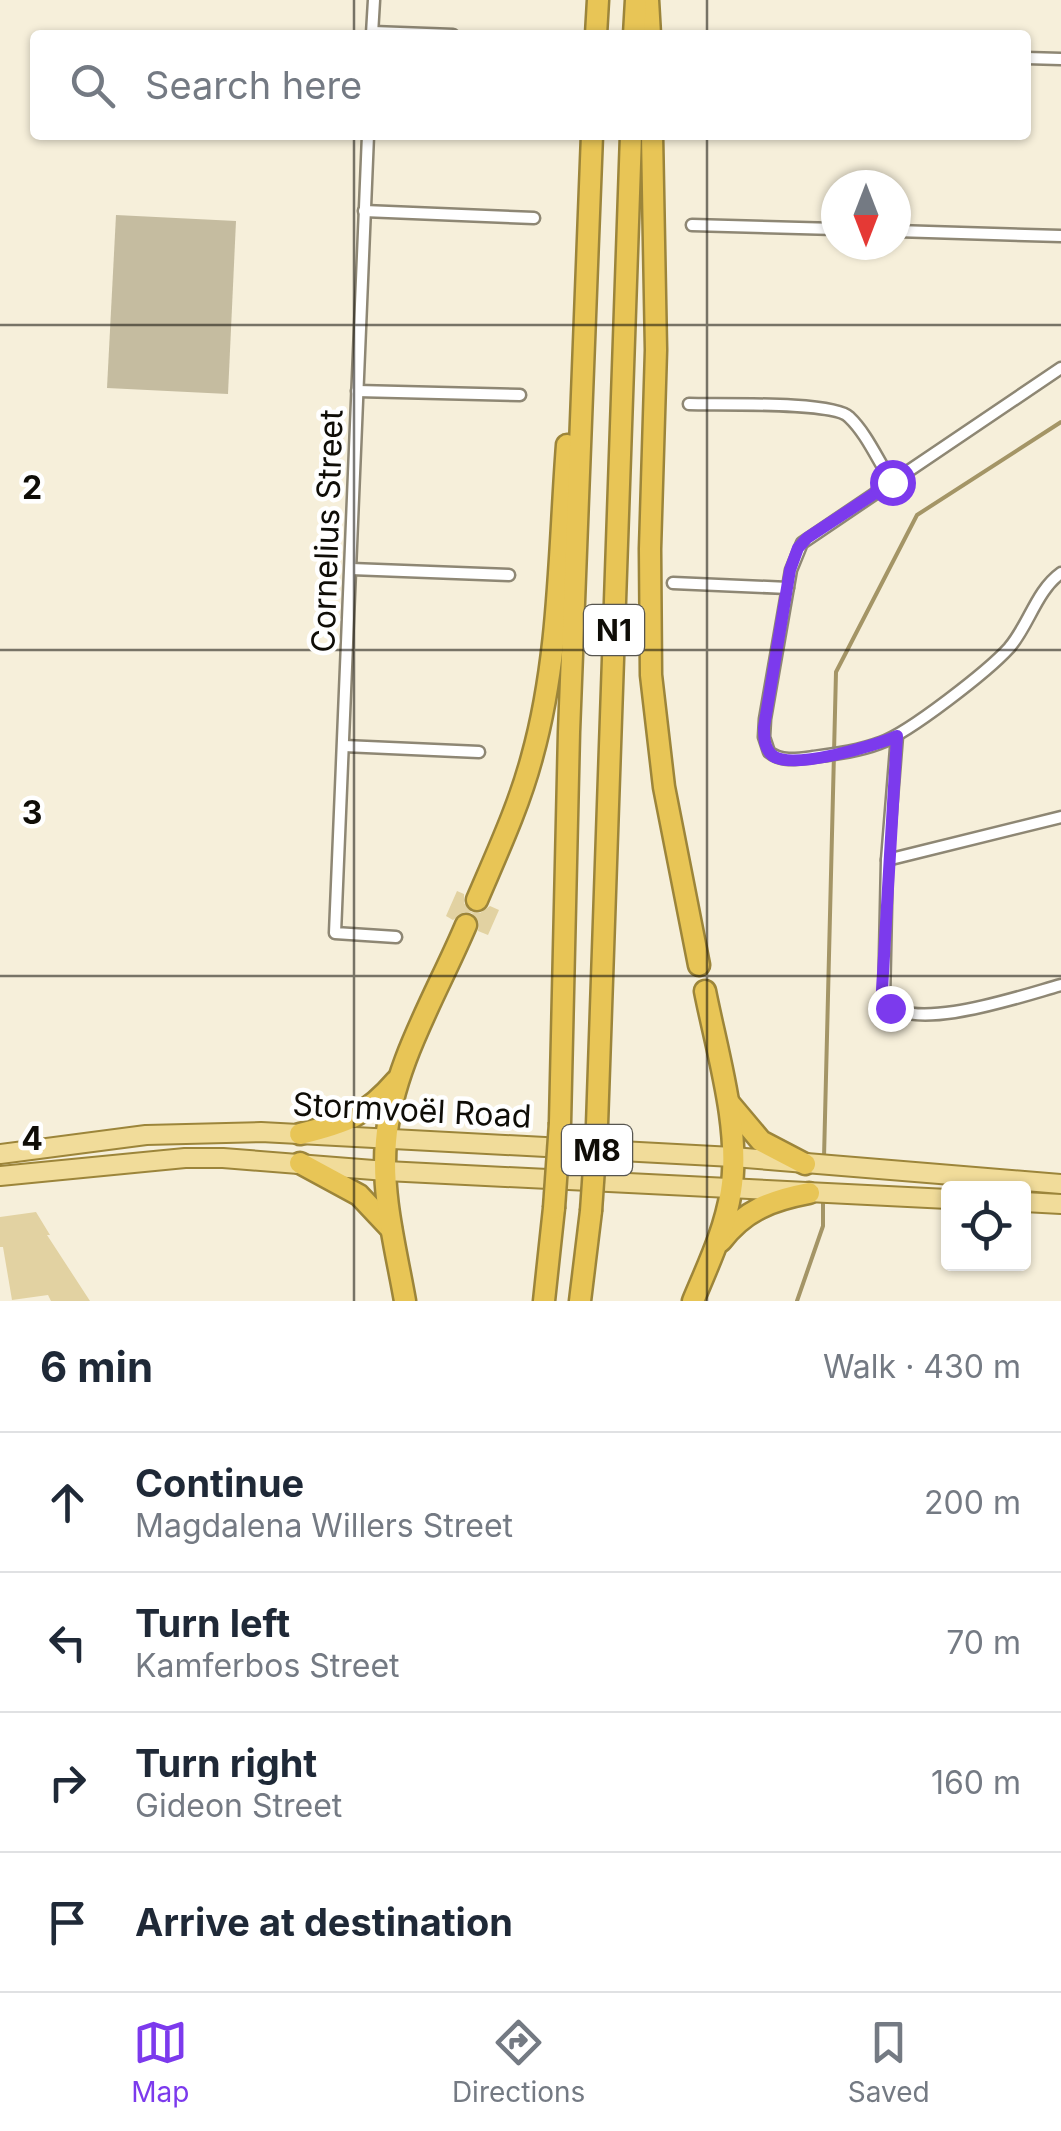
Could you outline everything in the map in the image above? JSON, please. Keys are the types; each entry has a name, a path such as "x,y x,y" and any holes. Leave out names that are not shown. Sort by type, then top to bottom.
{"highway":[{"path":"596,30 598,0"},
{"path":"634,30 636,0"},
{"path":"648,0 650,30"},
{"path":"476,900 532,758 551,657 592,140"},
{"name":"N1","path":"544,1301 560,1123 568,732 592,140"},
{"name":"N1","path":"580,1301 596,1125 631,140"},
{"path":"652,140 656,350 651,675 664,788 699,965"},
{"path":"405,1301 392,1230 386,1139 402,1074 466,925"},
{"path":"692,1301 716,1248 732,1188 734,1158 705,991"},
{"path":"300,1134 335,1125 368,1110 402,1074"},
{"path":"725,1097 756,1136 806,1164"},
{"path":"300,1163 358,1195 392,1230"},
{"path":"716,1248 751,1211 779,1199 810,1193"}],"main road":[{"name":"Stormvoël Road","path":"0,1154 186,1132 300,1134 734,1158 1061,1184"},
{"name":"Stormvoël Road","path":"0,1176 185,1158 941,1199"},
{"path":"0,1189 107,1167"},
{"path":"1031,1202 1061,1204"}],"street":[{"path":"372,30 374,0"},
{"path":"1031,58 1061,59"},
{"name":"Cornelius Street","path":"368,140 335,928 338,935 396,938"},
{"path":"364,210 534,218"},
{"path":"692,225 821,229"},
{"path":"911,231 1061,236"},
{"path":"1061,368 802,543 792,560 764,727 767,748 776,758 822,756 897,736 1002,655 1046,588 1061,573"},
{"path":"357,391 520,395"},
{"path":"688,404 842,411 858,428 892,482"},
{"path":"350,569 509,575"},
{"path":"673,583 788,588"},
{"path":"897,736 882,994 890,1008 907,1014 958,1012 1061,986"},
{"path":"344,746 479,752"},
{"path":"887,860 1061,817"}],"shaded area":[{"path":"116,215 236,221 228,394 107,388"}],"building":[{"path":"457,891 464,894 464,903 471,912 480,913 490,906 499,910 488,935 478,931 479,923 472,913 464,912 453,920 446,916"},
{"path":"36,1212 90,1301 51,1301 48,1295 12,1300 0,1247 0,1217"}],"waterway":[{"path":"824,1158 836,672 917,515 1061,422"},
{"path":"797,1301 823,1226 823,1198"}],"route":[{"path":"890,1008 882,990 897,736 880,744 841,752 782,759 767,748 764,727 790,570 798,548 807,538 892,482"}]}
